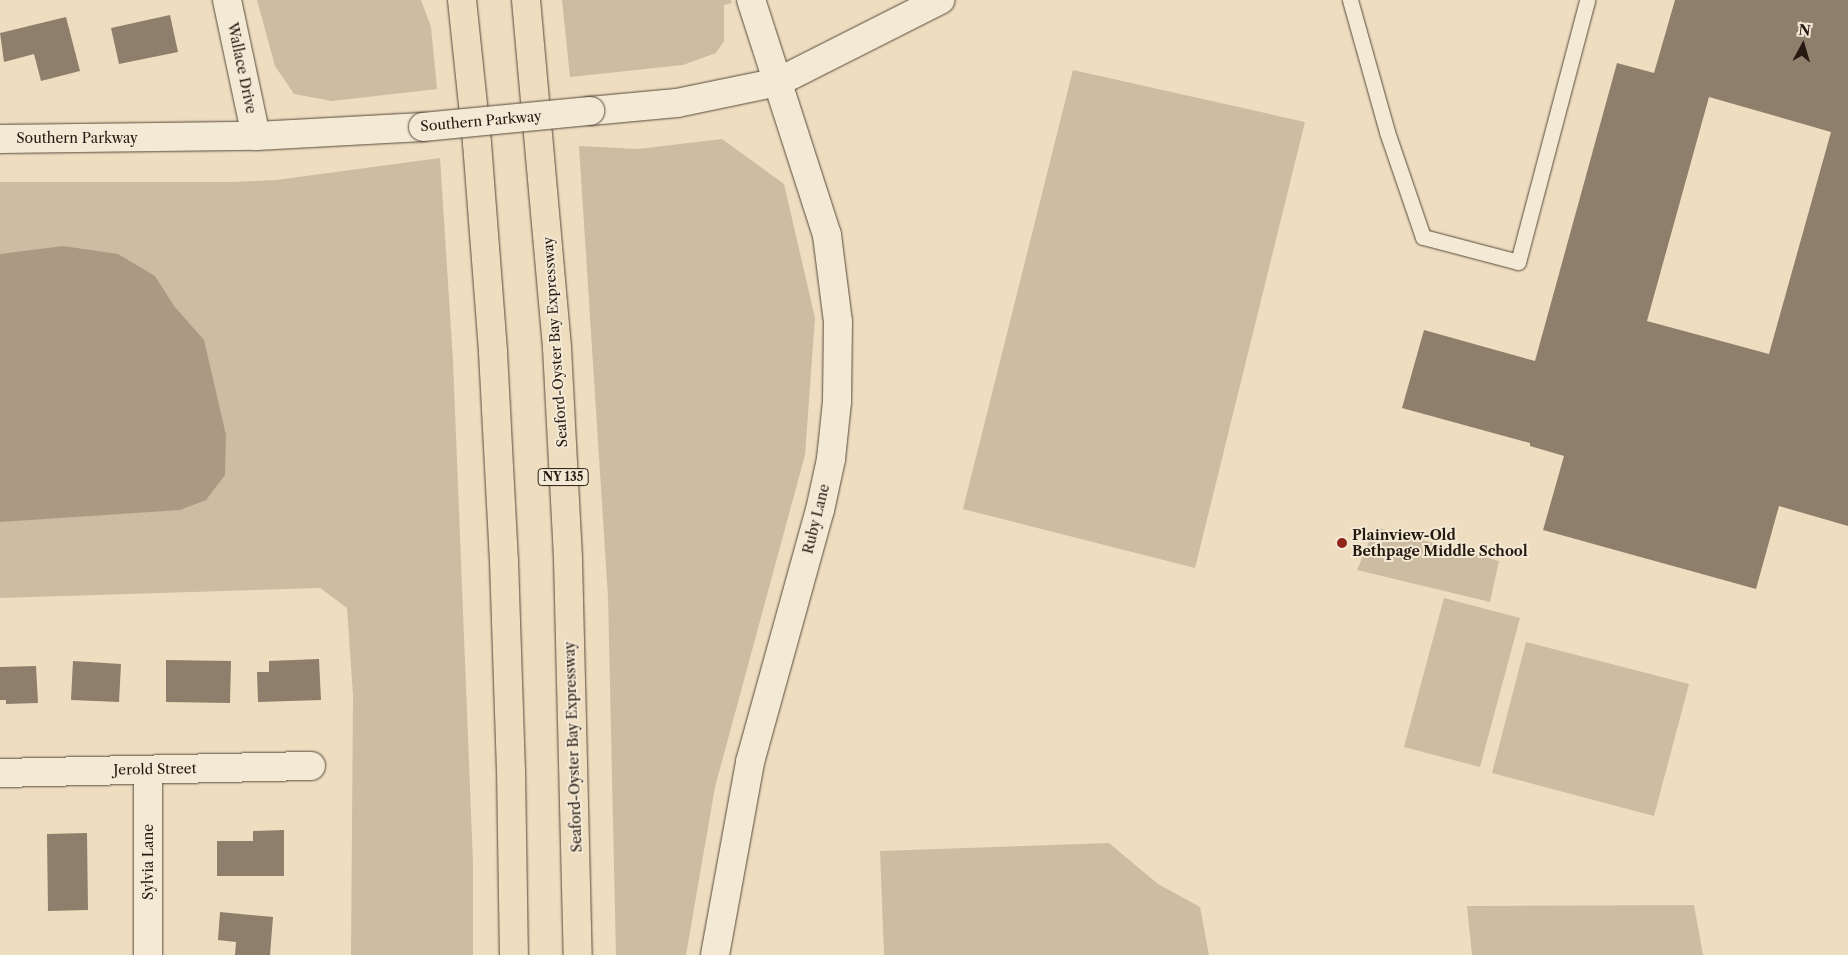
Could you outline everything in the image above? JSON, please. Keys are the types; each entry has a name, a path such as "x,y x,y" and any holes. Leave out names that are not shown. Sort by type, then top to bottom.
{"highway":[{"path":"462,0 493,352 504,571 511,770 514,955"},
{"name":"Seaford-Oyster Bay Expressway","path":"526,0 557,348 568,579 578,955"}],"street":[{"name":"Wallace Drive","path":"227,0 256,136"},
{"name":"Ruby Lane","path":"715,955 750,762 820,510 831,459 837,402 838,322 827,235 751,0"},
{"name":"Southern Parkway","path":"0,139 256,136 423,127 677,103 778,82 940,0"},
{"name":"Jerold Street","path":"0,772 311,766"},
{"name":"Sylvia Lane","path":"148,770 148,955"}],"lane":[{"path":"1350,0 1387,132 1423,237 1518,262 1587,0"}],"shaded area":[{"path":"257,0 421,0 431,27 437,89 332,101 294,94 275,66"},
{"path":"562,0 731,0 732,3 724,5 724,41 716,53 683,65 570,77"},
{"path":"1073,70 1305,122 1195,568 963,509"},
{"path":"722,139 784,184 815,318 805,455 715,787 686,955 616,955 608,597 579,146 638,149"},
{"path":"440,158 453,360 473,863 473,955 351,955 353,695 347,608 320,588 0,598 0,182 231,182 276,180"},
{"path":"63,246 118,254 155,276 174,306 204,340 226,435 225,475 206,500 180,510 0,522 0,254"},
{"path":"1375,527 1499,561 1490,602 1357,570"},
{"path":"1444,598 1520,618 1480,767 1404,747"},
{"path":"1526,642 1689,684 1654,816 1492,773"},
{"path":"1109,843 1158,884 1200,907 1209,955 884,955 880,851"},
{"path":"1694,905 1703,955 1472,955 1467,906"}],"building":[{"path":"1675,0 1848,0 1848,526 1779,506 1756,589 1543,530 1564,456 1530,446 1530,443 1402,408 1424,330 1535,361 1617,63 1654,73","holes":["1709,97 1831,132 1769,354 1647,321"]},
{"path":"170,15 178,52 119,64 111,28"},
{"path":"66,17 80,71 41,81 34,54 4,62 0,33"},
{"path":"319,659 321,700 258,702 257,672 269,672 269,661"},
{"path":"166,660 231,661 230,703 166,702"},
{"path":"73,661 121,664 119,702 71,700"},
{"path":"36,666 38,703 6,704 6,700 0,700 0,667"},
{"path":"284,830 284,876 217,876 217,841 253,841 253,831"},
{"path":"87,833 88,910 48,911 47,834"},
{"path":"220,912 273,917 270,955 235,955 236,942 218,940"}],"place":[{"name":"Plainview-Old Bethpage Middle School","path":"1342,543"}]}
